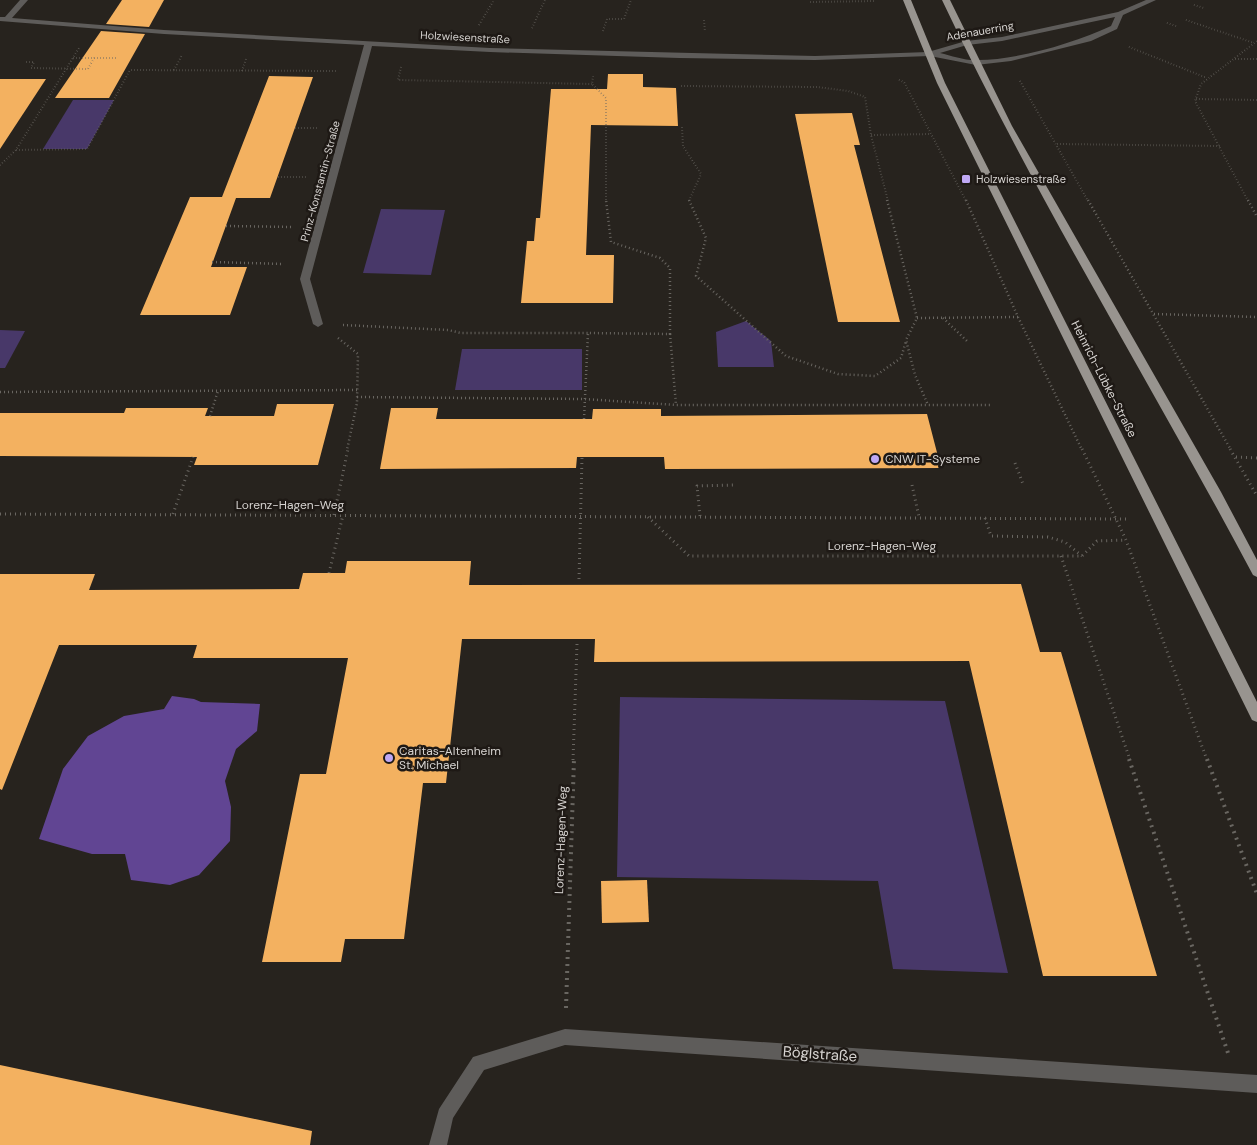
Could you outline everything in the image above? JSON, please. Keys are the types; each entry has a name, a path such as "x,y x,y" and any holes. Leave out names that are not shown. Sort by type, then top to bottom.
{"main road":[{"name":"Heinrich-Lübke-Straße","path":"907,0 941,83 1257,716"},
{"path":"946,0 1008,126 1215,492 1257,572"}],"street":[{"path":"3,20 24,0"},
{"name":"Adenauerring","path":"929,54 966,43 1002,39 1120,14 1152,0"},
{"name":"Adenauerring","path":"929,54 976,63 1011,59 1088,39 1114,27 1120,14"},
{"name":"Holzwiesenstraße","path":"3,20 164,32 595,54 774,58 929,54"},
{"name":"Prinz-Konstantin-Straße","path":"318,324 305,279 369,43"},
{"name":"Böglstraße","path":"438,1145 445,1115 478,1063 565,1037 1257,1084"}],"path":[{"path":"592,84 595,54 607,19 624,19 631,0"},
{"path":"810,2 875,1"},
{"path":"1194,5 1204,8"},
{"path":"1186,20 1256,43"},
{"path":"1167,23 1176,26"},
{"path":"1256,43 1201,84 1195,101 1257,218"},
{"path":"0,165 16,150 81,44"},
{"path":"1129,47 1208,78"},
{"path":"72,58 118,58"},
{"path":"26,62 34,62 31,68 88,69 94,58"},
{"path":"1234,59 1257,59"},
{"path":"402,64 398,80 592,84 606,98 605,190 611,242 660,258 670,268 670,334 676,406"},
{"path":"16,150 87,150 130,70 362,70"},
{"path":"1020,81 1257,496"},
{"path":"904,82 981,231 1018,317 1126,540 1257,894"},
{"path":"681,86 817,87 848,91 865,97 871,135 917,318 906,340 900,358 875,376 838,374 786,356 696,276 706,238 688,200 701,174 683,146 682,127"},
{"path":"1196,99 1257,100"},
{"path":"871,135 930,134"},
{"path":"1057,144 1220,146"},
{"path":"226,226 319,227"},
{"path":"212,262 309,264"},
{"path":"1153,314 1257,317"},
{"path":"917,318 1018,317"},
{"path":"942,318 967,341"},
{"path":"318,324 448,330 462,333 670,334"},
{"path":"318,324 358,354 357,397 334,515"},
{"path":"584,419 588,333"},
{"path":"906,340 915,376 928,406"},
{"path":"0,392 357,390"},
{"path":"210,416 218,391"},
{"path":"357,397 584,399 676,406 992,406"},
{"path":"173,514 193,456"},
{"path":"579,579 582,457"},
{"path":"1235,457 1257,458"},
{"path":"1015,463 1023,484"},
{"path":"700,516 698,486 735,485"},
{"path":"912,485 920,517"},
{"name":"Lorenz-Hagen-Weg","path":"0,514 997,518"},
{"path":"329,573 343,515"},
{"name":"Lorenz-Hagen-Weg","path":"648,516 689,556 1082,556"},
{"path":"986,518 991,536 1048,537 1065,542 1082,556 1097,541 1126,540"},
{"path":"1061,556 1238,1083"},
{"name":"Lorenz-Hagen-Weg","path":"565,1037 577,644"}],"shaded area":[{"path":"73,100 114,100 87,149 43,149"},
{"path":"381,209 445,210 431,275 363,273"},
{"path":"746,321 771,341 774,367 718,367 716,332"},
{"path":"0,330 25,331 5,368 0,368"},
{"path":"462,349 582,349 582,390 455,390"},
{"path":"172,696 194,699 201,702 260,704 257,731 236,749 225,781 231,807 230,841 199,875 170,885 131,880 125,854 92,854 39,839 63,769 88,736 124,716 164,709"},
{"path":"620,697 945,701 1008,973 893,969 878,881 617,877"}],"building":[{"path":"122,0 164,0 149,27 106,24"},
{"path":"101,31 145,34 109,98 55,98"},
{"path":"608,74 643,74 643,87 676,88 678,126 591,125 586,255 614,255 613,303 521,303 527,241 534,241 536,218 540,218 551,89 607,89"},
{"path":"269,76 313,77 270,198 236,198 211,267 247,267 230,315 140,315 190,197 222,197"},
{"path":"0,79 46,79 0,149"},
{"path":"852,113 860,145 854,145 900,322 838,322 795,114"},
{"path":"277,404 334,404 318,465 194,465 197,457 0,456 0,413 124,413 126,408 208,408 205,416 274,416"},
{"path":"391,408 438,408 436,419 592,419 593,409 661,409 661,416 927,414 941,468 665,469 664,457 577,457 576,468 380,469"},
{"path":"347,561 471,561 469,585 1021,584 1040,652 1061,652 1157,976 1043,976 969,661 594,662 595,639 462,639 446,783 423,783 404,939 345,939 341,962 262,962 300,774 326,774 348,658 193,658 197,645 59,645 2,790 0,789 0,574 95,574 89,590 299,589 303,573 345,573"},
{"path":"647,880 649,922 602,923 601,881"},
{"path":"0,1065 312,1131 310,1145 0,1145"}],"place":[{"name":"Holzwiesenstraße","path":"966,179"},
{"name":"CNW IT-Systeme","path":"875,459"},
{"name":"Caritas-Altenheim St. Michael","path":"389,758"}]}
